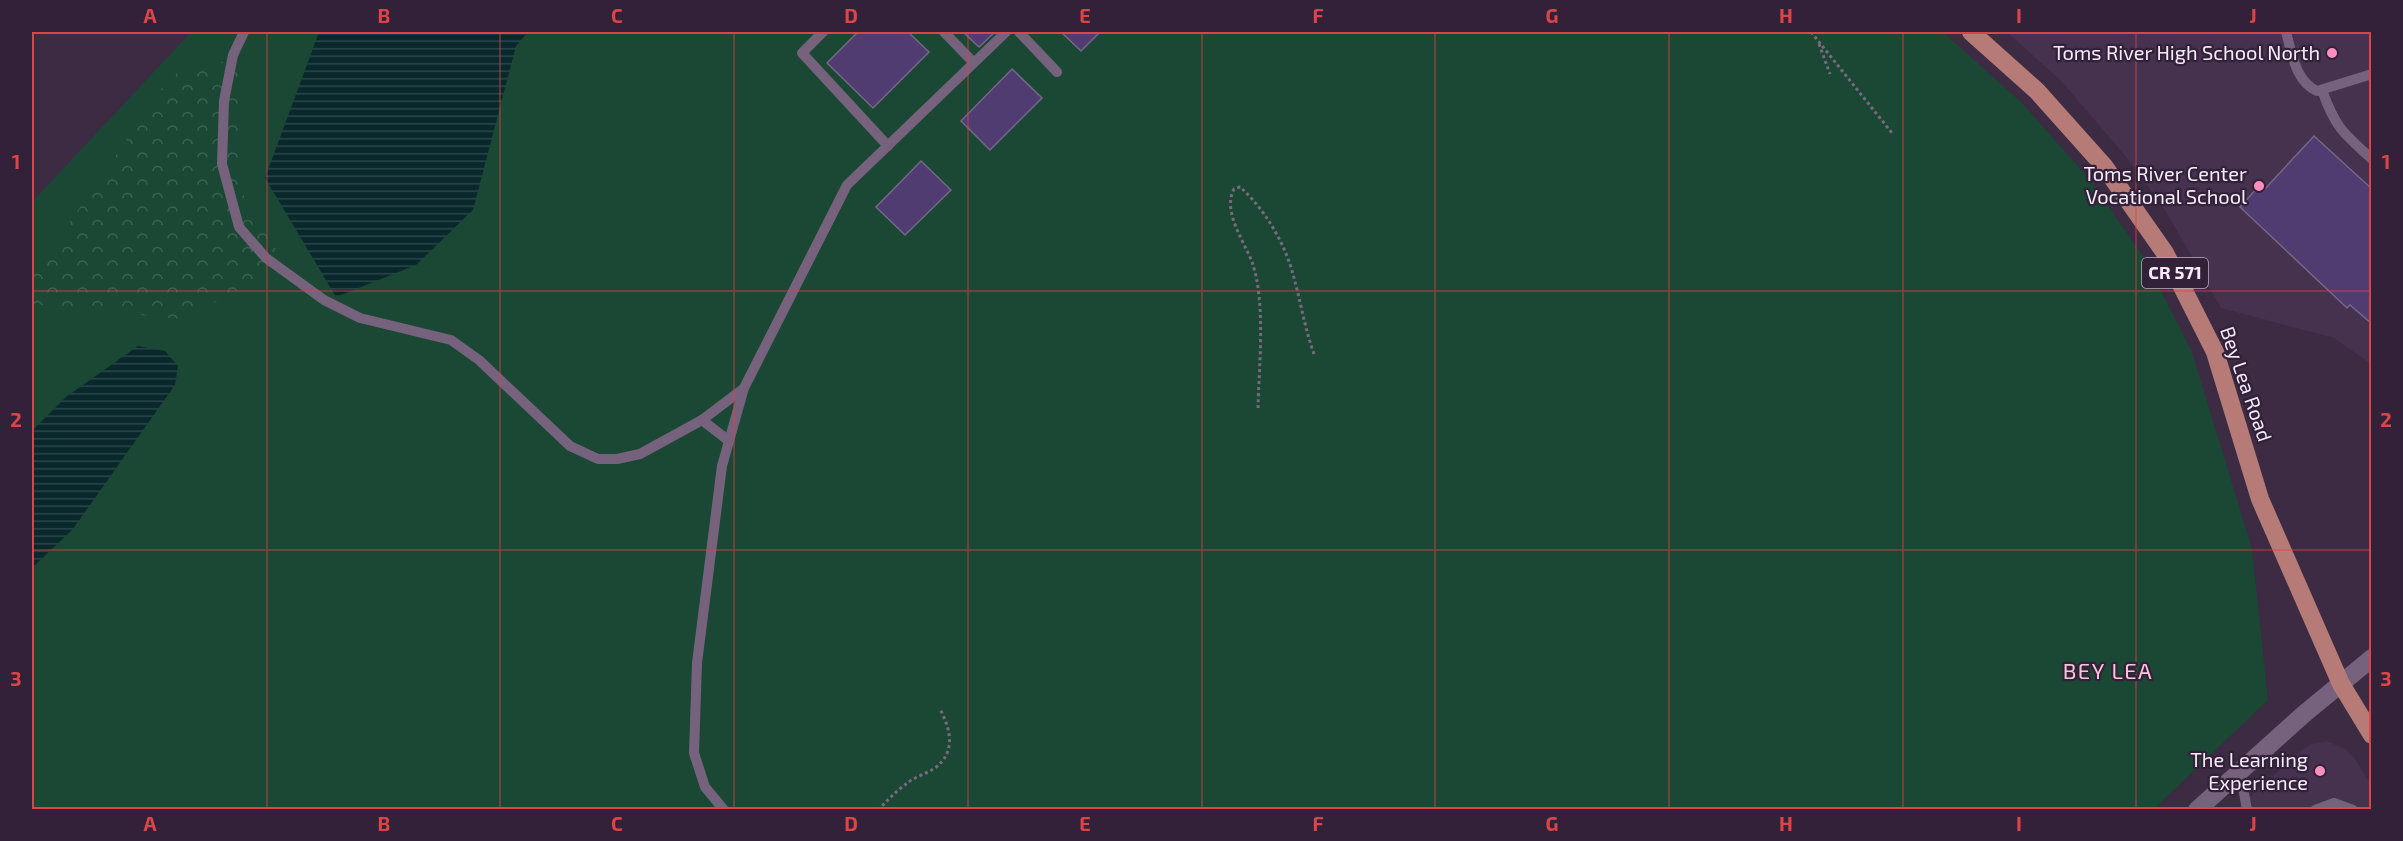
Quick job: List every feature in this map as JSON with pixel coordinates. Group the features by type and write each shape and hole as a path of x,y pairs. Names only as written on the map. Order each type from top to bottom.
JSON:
{"main road":[{"name":"Bey Lea Road","path":"1971,32 2037,91 2104,166 2165,253 2215,352 2260,499 2341,684 2372,735"},
{"path":"2203,808 2240,770 2372,658"}],"lane":[{"path":"244,32 233,55 224,101 222,164 239,227 266,258 324,300 360,318 451,340 479,360 570,446 598,459 616,459 640,454 702,420 744,388"},
{"path":"823,32 802,53 888,146"},
{"path":"944,32 974,62"},
{"path":"724,810 705,787 693,753 697,663 722,466 744,388 848,185 1006,32"},
{"path":"1019,32 1058,72"},
{"path":"2286,32 2299,76 2307,87 2317,91 2372,74"},
{"path":"2322,90 2331,116 2338,127 2372,159"},
{"path":"702,420 729,441"},
{"path":"2240,770 2247,810"},
{"path":"2315,810 2334,803 2353,810"}],"path":[{"path":"1811,32 1892,133"},
{"path":"1816,37 1830,74"},
{"path":"1258,408 1258,286 1252,263 1230,206 1230,196 1234,189 1240,187 1255,200 1265,214 1284,252 1294,275 1314,354"},
{"path":"878,810 906,784 945,759 951,745 950,733 940,710"}],"shaded area":[{"path":"319,32 528,32 516,46 473,210 416,265 336,297 265,178"},
{"name":"Toms River Center Vocational School","path":"2007,32 2371,32 2371,364 2334,338 2221,308 2167,213 2127,158 2062,82"},
{"path":"138,346 165,351 178,366 175,385 73,529 32,568 32,431 66,397"},
{"name":"The Learning Experience","path":"2326,741 2344,748 2354,757 2371,785 2371,809 2235,810 2302,750 2312,744"}],"green space":[{"path":"191,32 1943,32 2023,104 2090,180 2145,259 2192,352 2252,549 2268,700 2154,809 32,809 32,202"},
{"path":"239,58 241,191 287,267 180,319 32,304 32,277 171,75"}],"building":[{"path":"858,32 908,32 929,52 873,108 827,63"},
{"path":"963,32 995,32 979,47"},
{"path":"1061,32 1100,32 1081,51"},
{"path":"1012,69 1042,98 990,150 961,121"},
{"path":"2314,136 2372,189 2372,324 2350,305 2347,308 2240,207 2258,187 2263,191"},
{"path":"921,161 951,190 905,235 876,207"}],"place":[{"name":"Toms River High School North","path":"2332,53"},
{"name":"Toms River Center Vocational School","path":"2259,186"},
{"name":"The Learning Experience","path":"2320,771"}],"district":[{"name":"BEY LEA","path":"2108,671"}]}
